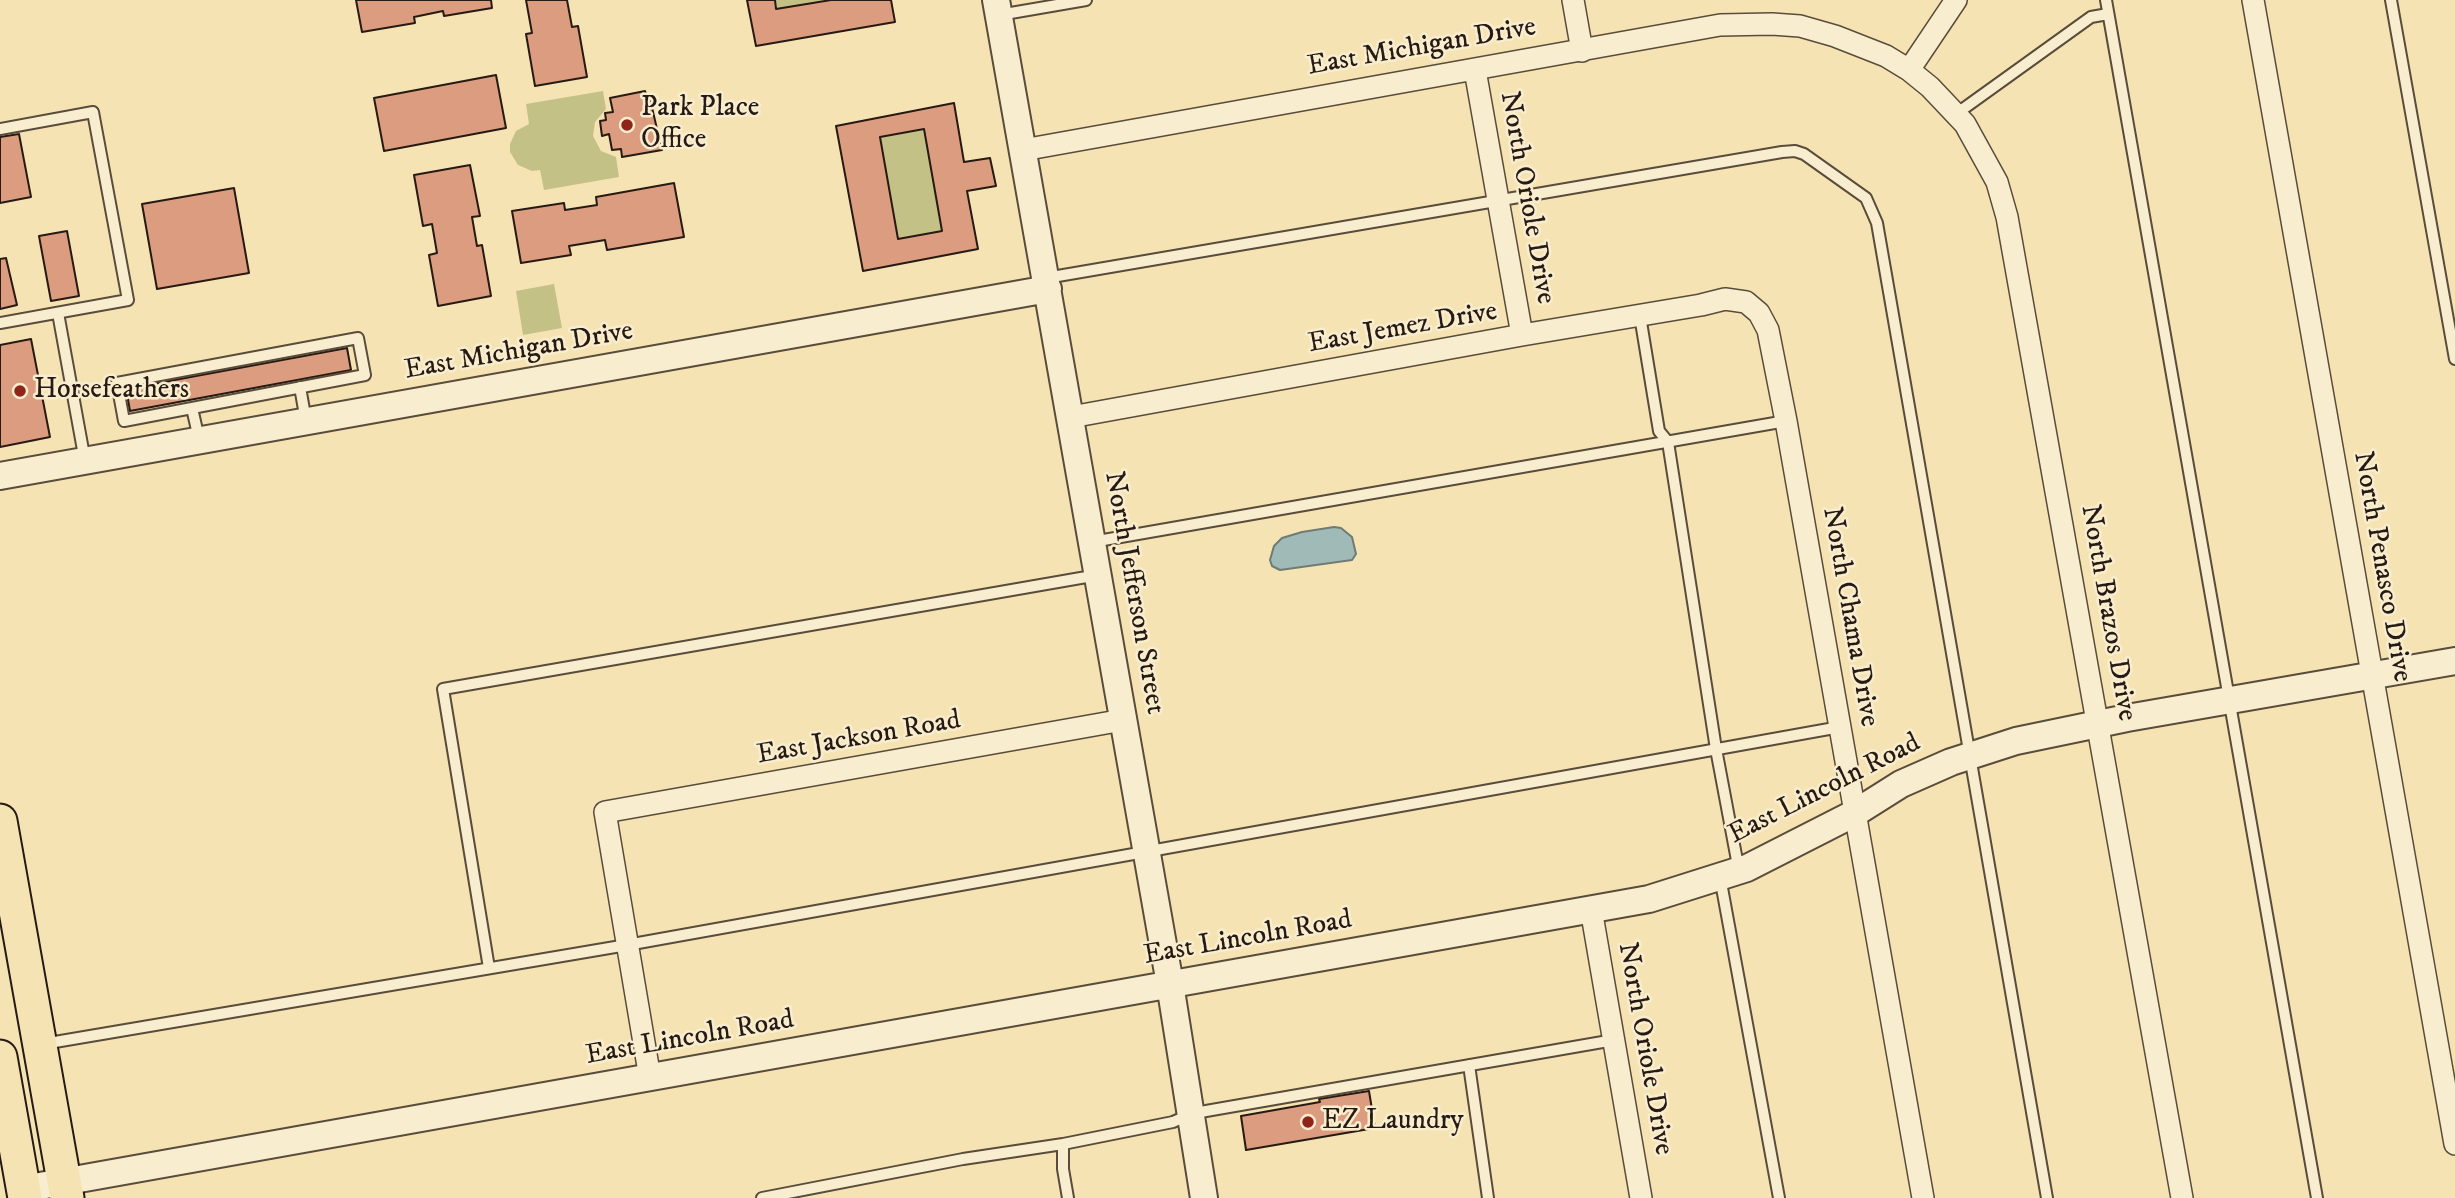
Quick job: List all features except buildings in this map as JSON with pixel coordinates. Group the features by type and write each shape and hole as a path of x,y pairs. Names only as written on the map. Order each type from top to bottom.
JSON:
{"main road":[{"path":"0,821 66,1190"},
{"path":"0,1057 24,1194"}],"street":[{"path":"1573,0 1582,51"},
{"path":"1909,70 1955,0"},
{"name":"North Penasco Drive","path":"2253,0 2455,1144"},
{"name":"North Jefferson Street","path":"998,7 1170,984 1204,1198"},
{"name":"East Michigan Drive","path":"1023,150 1720,25 1801,26 1875,51 1909,70"},
{"name":"North Oriole Drive","path":"1475,70 1522,335"},
{"name":"North Brazos Drive","path":"1909,70 1930,87 1965,124 1997,182 2007,217 2182,1198"},
{"name":"East Michigan Drive","path":"0,476 1047,284"},
{"name":"East Jemez Drive","path":"1071,417 1725,299 1746,302"},
{"name":"North Chama Drive","path":"1746,302 1759,313 1768,330 1786,421 1923,1198"},
{"name":"East Lincoln Road","path":"24,1194 66,1190 650,1078 1649,899 1730,874 1788,849 1855,813 1901,784 1969,756 2016,741 2455,661"},
{"name":"East Jackson Road","path":"628,945 605,813 1123,720"},
{"name":"North Oriole Drive","path":"1591,909 1641,1198"},
{"path":"628,945 650,1078"}],"lane":[{"path":"998,7 1086,0"},
{"path":"2106,0 2317,1198"},
{"path":"2391,0 2455,359"},
{"path":"1956,114 2091,17 2108,13"},
{"path":"0,129 93,112 128,300 0,323"},
{"path":"1047,284 1795,151 1804,154 1866,198 1877,223 2047,1198"},
{"path":"58,313 85,461"},
{"path":"1640,316 1659,431 1668,442 1716,749 1730,874 1779,1198"},
{"path":"358,338 365,375 300,387 124,421 117,383 358,338"},
{"path":"300,387 306,421"},
{"path":"192,408 199,440"},
{"path":"1092,542 1786,421"},
{"path":"489,968 443,689 1098,575"},
{"path":"40,1045 628,945 1840,727"},
{"path":"762,1198 1174,1122 1191,1114 1614,1040"},
{"path":"1469,1065 1488,1198"},
{"path":"1063,1143 1063,1169 1068,1198"}],"shaded area":[{"path":"775,0 831,0 776,9"},
{"path":"603,91 606,109 595,122 593,136 601,151 616,157 619,177 544,190 540,170 532,171 518,165 510,152 510,144 516,131 529,124 526,104"},
{"path":"924,129 942,231 898,239 880,137"},
{"path":"554,284 562,328 523,335 516,291"}],"water":[{"path":"1334,527 1341,528 1352,537 1356,554 1352,560 1280,570 1272,566 1270,560 1274,546 1282,538"}],"place":[{"name":"Park Place Office","path":"627,125"},
{"name":"Horsefeathers","path":"20,391"},
{"name":"EZ Laundry","path":"1308,1122"}]}
